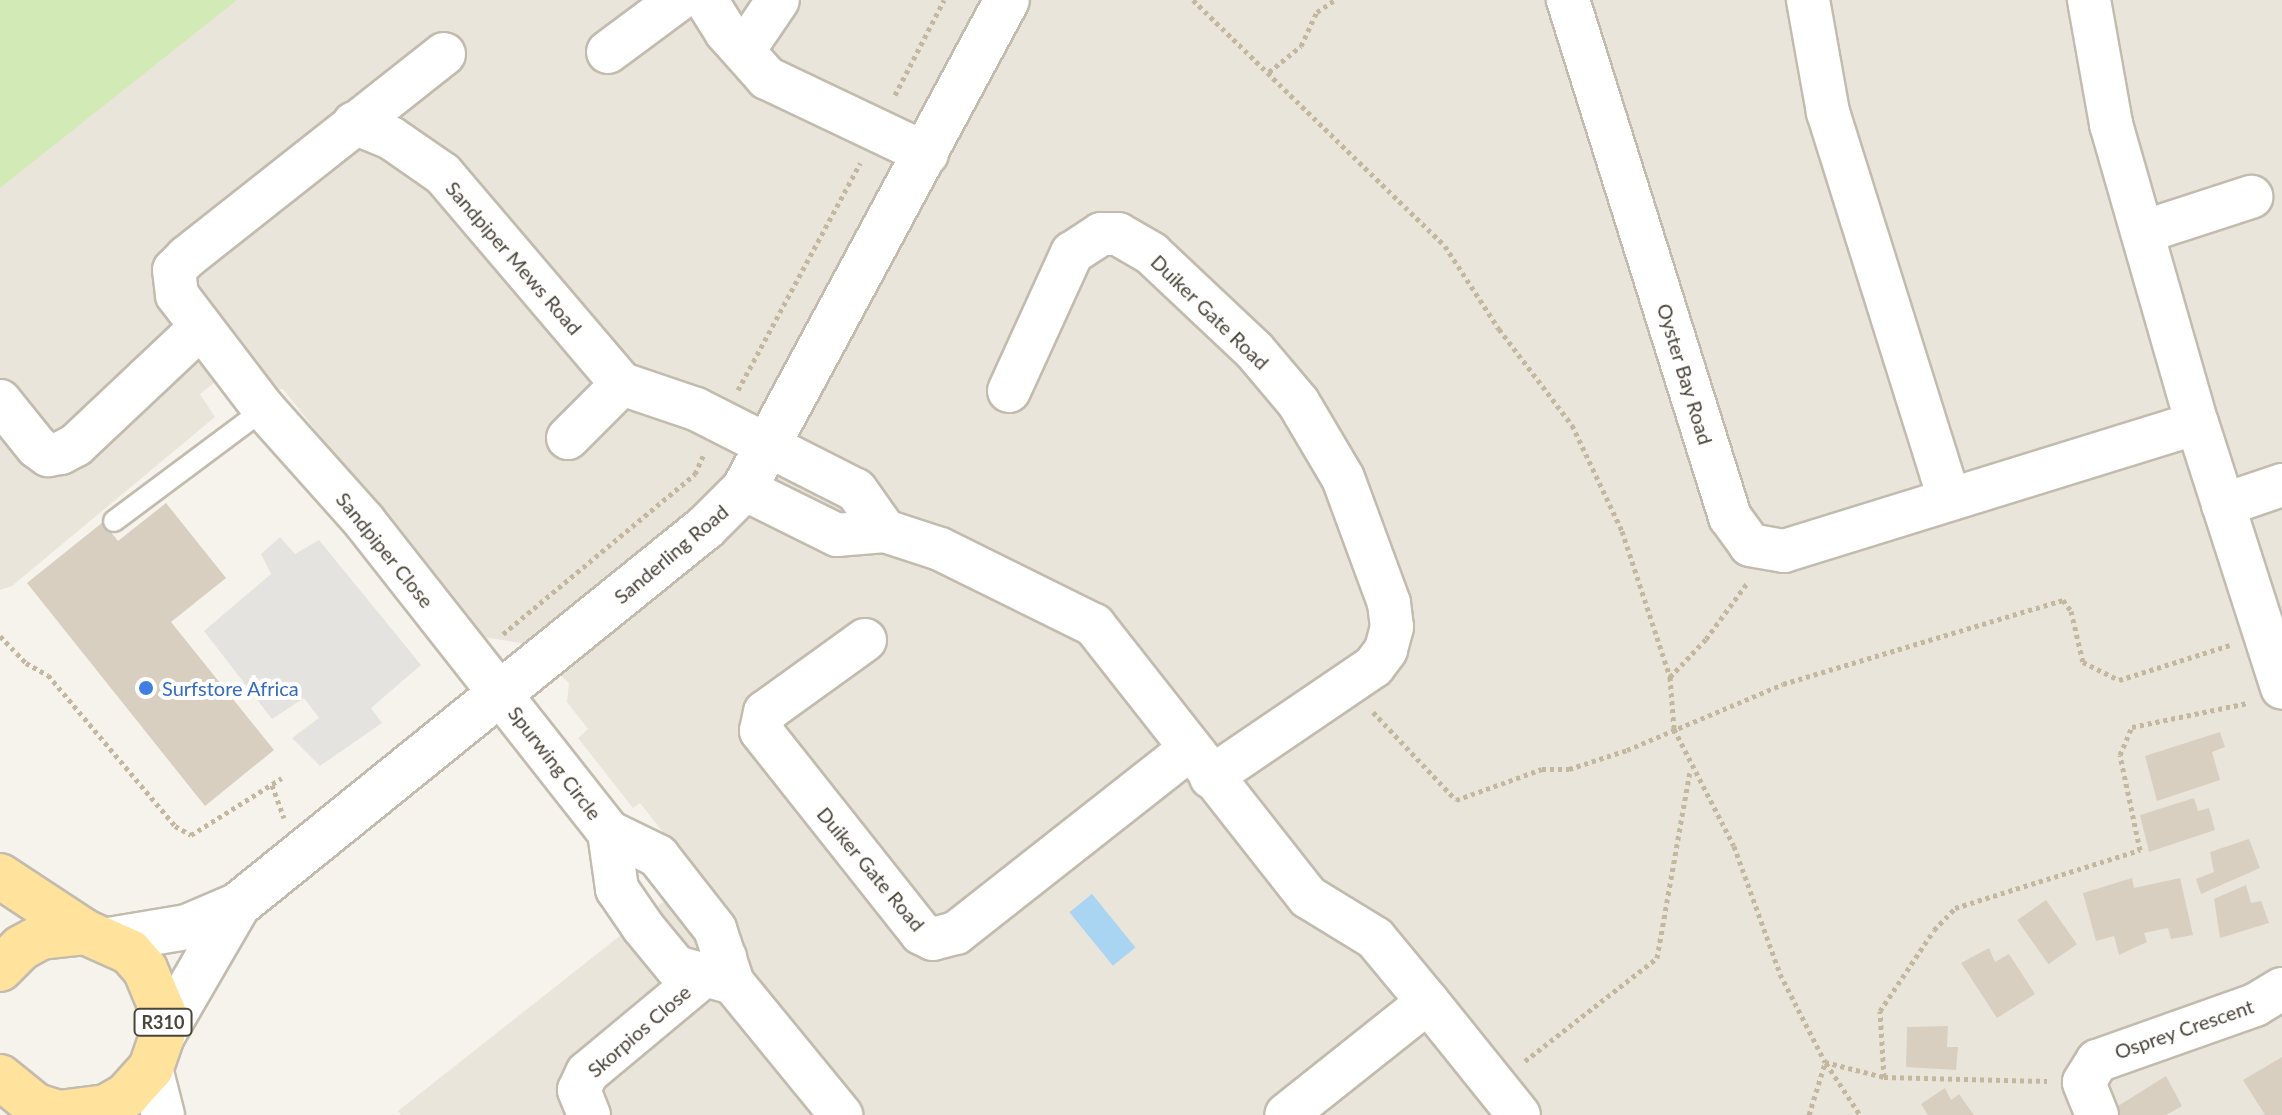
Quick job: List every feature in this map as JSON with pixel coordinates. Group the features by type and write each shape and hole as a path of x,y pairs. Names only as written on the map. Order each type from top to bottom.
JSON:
{"main road":[{"name":"R310","path":"0,876 145,969 163,1012 156,1052"},
{"path":"0,969 21,948 41,937 97,936"},
{"path":"0,1077 36,1106 71,1114 127,1095 156,1052"}],"street":[{"path":"608,52 678,0"},
{"path":"706,0 744,50 787,91 927,154"},
{"path":"744,50 778,0"},
{"name":"Sanderling Road","path":"97,936 187,927 238,905 706,527 744,489 770,447 1007,0"},
{"name":"Oyster Bay Road","path":"1568,0 1730,517 1737,533 1764,551"},
{"path":"1808,0 1828,112 1949,498"},
{"path":"2089,0 2111,124 2197,423 2265,634 2267,695"},
{"path":"0,401 37,447 48,455 61,453 76,445 188,312 174,270 444,54"},
{"name":"Sandpiper Mews Road","path":"354,123 391,138 443,174 622,384"},
{"path":"2143,232 2251,197"},
{"name":"Duiker Gate Road","path":"865,640 765,712 761,731 921,933 933,939 956,933 1200,763 1347,685 1373,667 1386,650 1392,627 1364,523 1343,478 1298,402 1254,350 1152,254 1118,234 1084,241 1066,264 1009,391"},
{"name":"Sandpiper Close","path":"188,312 264,409 364,521 501,694"},
{"path":"568,438 622,384 696,409 856,490 885,531"},
{"path":"1764,551 1784,551 2197,423"},
{"path":"2223,505 2282,485"},
{"path":"744,489 837,535 885,531 993,573 1094,625 1132,667 1200,763 1308,897 1375,938 1508,1100"},
{"name":"Spurwing Circle","path":"501,694 609,832 658,856 715,929 720,972 841,1115"},
{"name":"Spurwing Circle","path":"609,832 617,889 676,967 720,972"},
{"name":"Sanderling Road","path":"156,1052 238,905"},
{"name":"Skorpios Close","path":"589,1115 579,1090 587,1073 720,972"},
{"name":"Osprey Crescent","path":"2090,1099 2106,1055 2255,1005 2282,989"},
{"path":"1286,1115 1428,1002"},
{"path":"156,1052 163,1115"}],"lane":[{"path":"114,521 264,409"}],"path":[{"path":"890,104 944,0"},
{"path":"1193,0 1445,246 1499,329 1572,425 1622,531 1670,677 1674,729 1691,769 1734,846 1780,974 1825,1062 1860,1115"},
{"path":"1269,72 1301,46 1317,12 1335,0"},
{"path":"732,402 866,152"},
{"path":"496,640 695,474 707,449"},
{"path":"1670,677 1706,639 1764,551"},
{"path":"1347,685 1456,800 1542,769 1569,769 1612,755 1783,684 2063,600 2071,611 2083,662 2119,680 2265,634"},
{"path":"0,636 26,663 48,675 175,826 191,835 203,832 282,778"},
{"path":"1884,1077 1880,1011 1934,930 1955,908 2140,850 2120,755 2132,727 2267,695"},
{"path":"1508,1100 1657,958 1691,769"},
{"path":"272,785 288,831"},
{"path":"1825,1062 1884,1077 2090,1099"},
{"path":"1809,1115 1825,1062"}],"shaded area":[{"path":"0,0 2282,0 2282,1115 401,1115 398,1111 697,875 640,803 633,808 578,738 588,729 567,702 569,683 526,644 478,636 283,389 270,390 246,358 200,394 215,417 12,586 0,590"},
{"path":"280,537 295,554 319,540 421,665 371,708 382,723 320,766 292,738 319,718 304,698 272,719 204,631 271,574 261,554"}],"green space":[{"path":"0,0 237,0 0,188"}],"water":[{"path":"1092,894 1135,948 1113,966 1069,912"}],"building":[{"path":"166,503 226,578 171,622 274,750 205,806 27,583 103,522 118,541"},
{"path":"2220,732 2225,747 2212,752 2220,780 2157,801 2145,756"},
{"path":"2194,798 2198,811 2209,808 2215,830 2149,852 2140,815"},
{"path":"2249,839 2260,868 2201,894 2196,879 2214,872 2210,852"},
{"path":"2132,878 2134,888 2180,878 2193,935 2171,939 2168,928 2144,933 2147,942 2119,955 2114,936 2096,941 2083,893"},
{"path":"2246,885 2251,903 2261,901 2269,923 2220,938 2214,899"},
{"path":"2046,900 2077,944 2048,964 2017,920"},
{"path":"1989,948 1995,962 2009,954 2035,994 1997,1018 1961,963"},
{"path":"1948,1026 1947,1047 1958,1047 1956,1070 1906,1067 1907,1027"},
{"path":"2282,1057 2282,1115 2265,1115 2243,1080"},
{"path":"2166,1076 2182,1106 2166,1115 2113,1115 2110,1111"},
{"path":"1945,1088 1951,1100 1959,1094 1974,1115 1928,1115 1921,1104"}],"place":[{"name":"Surfstore Africa","path":"146,688"}]}
